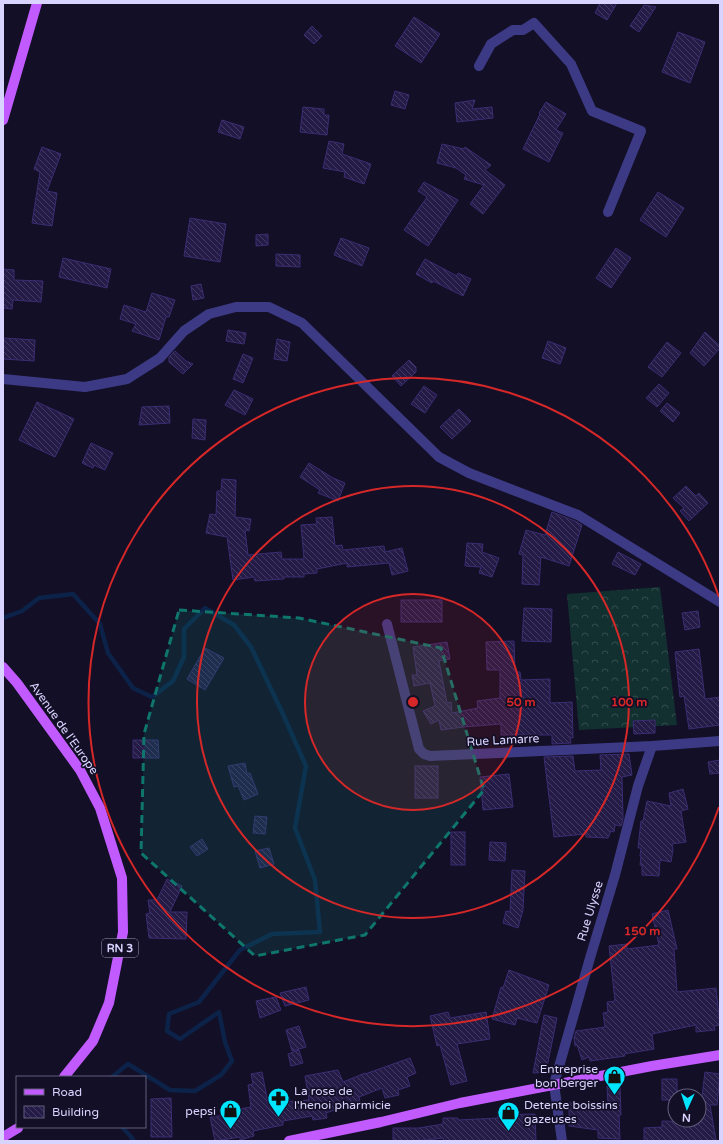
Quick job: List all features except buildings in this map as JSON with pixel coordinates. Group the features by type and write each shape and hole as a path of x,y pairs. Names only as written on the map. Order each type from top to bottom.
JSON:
{"main road":[{"path":"3,120 37,3"},
{"name":"Avenue de l'Europe","path":"3,667 80,770 100,808 122,878 122,932 109,1003 93,1041 65,1076"},
{"path":"289,1141 381,1122 460,1102 652,1066 720,1055"},
{"path":"3,1137 16,1128"},
{"path":"9,1141 17,1128"}],"street":[{"path":"479,66 491,44 513,30 522,30 534,23 571,64 592,111 641,131 608,212"},
{"path":"3,379 85,387 127,379 160,358 184,331 209,314 236,307 269,307 302,323 439,457 469,473 578,515 720,602"},
{"name":"Rue Lamarre","path":"387,624 419,749 424,754 430,756 720,742"},
{"name":"Rue Ulysse","path":"554,1084 615,875 638,786 652,746"},
{"path":"554,1084 562,1141"}],"highlighted area":[{"path":"179,610 299,618 441,648 484,790 365,935 255,956 141,853 144,734"}],"green space":[{"path":"660,587 677,725 579,730 567,594"}],"waterway":[{"path":"3,618 22,611 39,598 73,594 100,624 108,653 133,688 152,697 173,681 184,657 184,629 205,608 234,625 251,647 306,766 295,828 315,880 320,932 272,934 240,950 199,1002 169,1014 167,1031 180,1039 219,1012 225,1042 232,1061 221,1075 195,1091 170,1090 128,1064 113,1076"},
{"path":"123,1128 133,1139 132,1141"}],"place":[{"name":"Entreprise bon berger","path":"614,1096"},
{"name":"La rose de l'henoi pharmicie","path":"278,1118"},
{"name":"pepsi","path":"231,1130"},
{"name":"Detente boissins gazeuses","path":"508,1132"}]}
